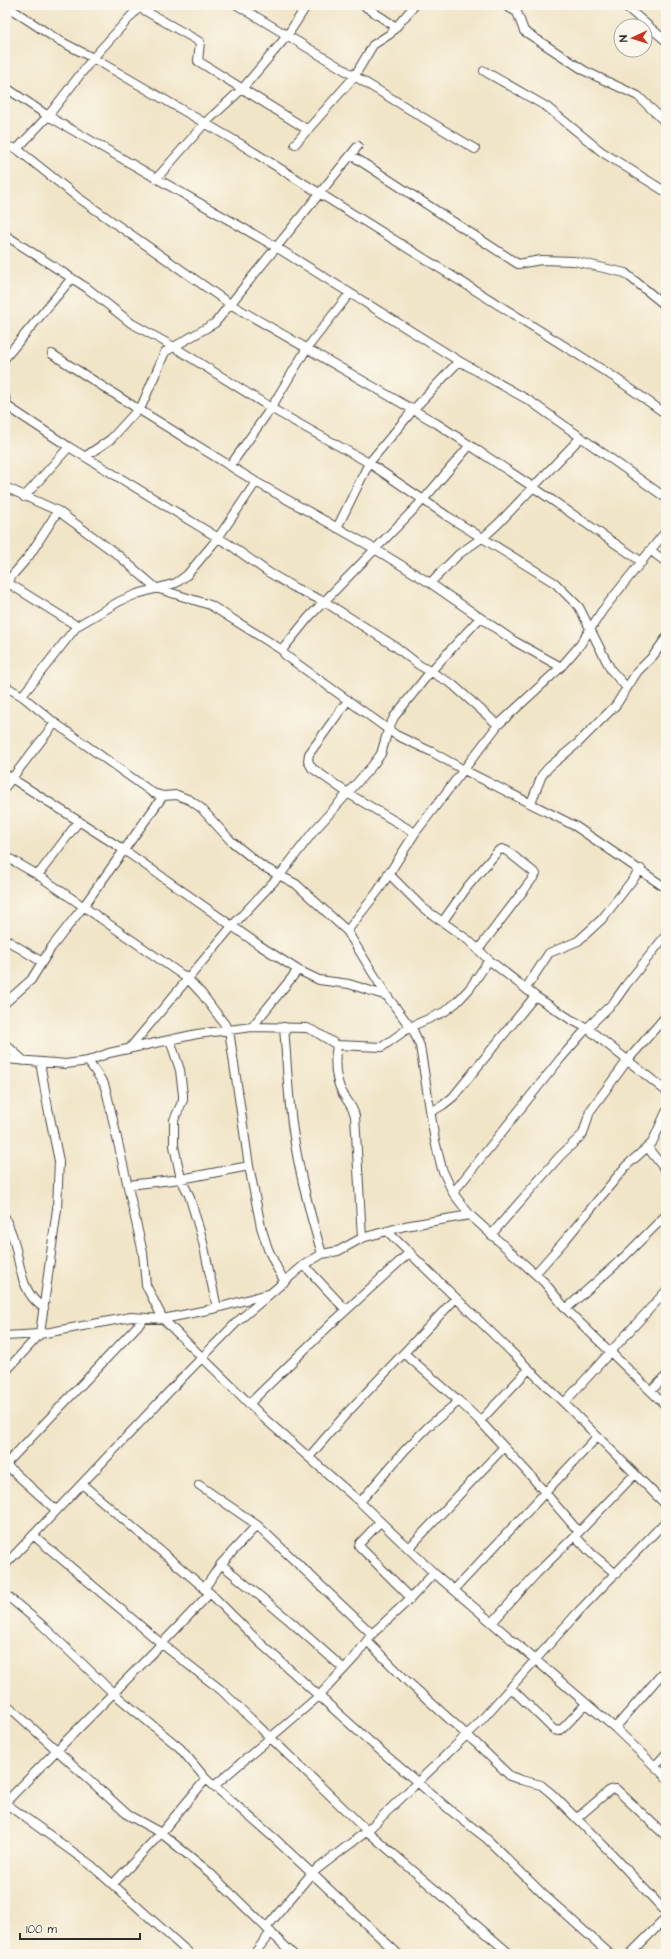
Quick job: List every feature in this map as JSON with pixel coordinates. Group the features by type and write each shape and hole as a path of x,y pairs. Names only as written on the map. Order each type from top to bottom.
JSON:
{"street":[{"path":"5,5 58,40 93,58 239,142 319,194 614,377 666,414"},
{"path":"237,5 475,149"},
{"path":"157,178 205,123 242,89 287,36 308,5"},
{"path":"364,5 396,27"},
{"path":"296,144 354,77 373,45 390,34 415,5"},
{"path":"504,5 517,12 524,31 585,71 638,96 666,122"},
{"path":"624,5 666,41"},
{"path":"17,149 48,116 93,58 138,6 200,42 198,61 308,130"},
{"path":"484,71 547,107 602,152 666,192"},
{"path":"5,87 48,116 276,247 459,360 530,401 666,498"},
{"path":"5,146 17,149 76,196 230,304 413,410 470,445 642,562"},
{"path":"86,456 111,439 142,405 165,352 215,323 358,146"},
{"path":"351,155 518,264 541,260 574,261 625,273 666,306"},
{"path":"5,235 87,288 131,323 174,347 271,408 369,463 447,516 555,583 579,607 591,629 598,647 612,670 627,688"},
{"path":"5,358 72,278"},
{"path":"230,466 271,408 306,348 350,293"},
{"path":"52,354 256,482 375,549 514,641 561,666"},
{"path":"337,528 369,463 413,410 459,360"},
{"path":"5,397 6,406 69,447 218,538 288,584 325,602 396,647 419,665 452,684 498,725"},
{"path":"430,584 459,554 483,537 511,511 581,437"},
{"path":"282,650 309,617 424,499 470,445"},
{"path":"24,497 69,447"},
{"path":"22,696 77,626 120,601 156,588 176,583 187,575 218,538 256,482"},
{"path":"5,487 24,497 58,511 118,555 156,588 210,605 282,650 289,658 388,730 575,826 641,869 666,888"},
{"path":"58,511 41,535 29,556 6,583 77,626"},
{"path":"347,931 378,891 415,833 498,725 561,666 580,645 602,611 666,531"},
{"path":"650,550 666,562"},
{"path":"128,1049 233,925 280,874 313,832 349,794 380,754 394,717 431,671 480,619"},
{"path":"531,803 542,775 549,767 598,724 616,705 637,672 665,641"},
{"path":"5,686 22,696 55,723 146,788 163,796 176,796 190,800 201,808 231,841 262,866 280,874 296,884 347,931 387,996 410,1027 420,1046 442,1169 453,1193 470,1216 535,1274 557,1296 566,1309 666,1406"},
{"path":"348,700 309,754 308,761 312,768 349,794 415,833"},
{"path":"5,787 8,776 55,723"},
{"path":"8,776 124,850 233,925 259,945 298,970 319,980 348,984 387,996"},
{"path":"5,1003 30,980 50,948 83,907 163,796"},
{"path":"38,875 79,821"},
{"path":"443,921 468,886 498,851 507,851 524,864 536,874 478,950"},
{"path":"5,856 38,875 188,979 202,994 229,1030 249,1166 261,1227 276,1268 285,1282"},
{"path":"526,988 549,953 578,941 588,932 602,919 641,869"},
{"path":"388,874 424,908 443,921 535,996 570,1019 587,1028 666,1092"},
{"path":"453,1193 587,1028 614,1002 666,935"},
{"path":"5,939 42,962"},
{"path":"5,1059 66,1064 88,1061 103,1055 196,1034 252,1027 307,1028 337,1045 348,1047 382,1047 410,1027 444,1012 457,1002 470,988 490,960"},
{"path":"252,1027 298,970"},
{"path":"431,1112 443,1105 452,1097 535,996"},
{"path":"492,1235 559,1157 583,1134 590,1111 627,1061 666,1016"},
{"path":"284,1027 295,1144 302,1181 322,1254"},
{"path":"170,1040 180,1070 183,1095 183,1100 174,1116 174,1146 181,1179 189,1195 202,1238 216,1308"},
{"path":"5,1044 24,1061"},
{"path":"337,1045 334,1060 335,1072 342,1091 352,1107 355,1116 362,1238"},
{"path":"88,1061 104,1084 107,1094 144,1258 146,1285 163,1319 249,1404 360,1502 434,1573 615,1728 666,1777"},
{"path":"5,1372 40,1334 58,1202 59,1161 40,1062"},
{"path":"535,1274 626,1166 648,1148 655,1138 666,1112"},
{"path":"648,1148 666,1171"},
{"path":"128,1185 181,1179 249,1166"},
{"path":"566,1309 624,1257 666,1215"},
{"path":"5,1565 238,1321 304,1266 322,1254 338,1251 362,1238 435,1220 470,1216"},
{"path":"5,1217 13,1237 24,1282 30,1296 36,1303 44,1308"},
{"path":"387,1231 564,1403 666,1505"},
{"path":"249,1404 346,1310 410,1252"},
{"path":"304,1266 346,1310"},
{"path":"564,1403 666,1291"},
{"path":"5,1336 40,1334 131,1316 163,1319 216,1308 270,1293"},
{"path":"309,1457 346,1414 405,1354 456,1298"},
{"path":"56,1510 5,1465 144,1318"},
{"path":"405,1354 480,1421 503,1448 518,1461 591,1552 616,1574"},
{"path":"480,1421 529,1369"},
{"path":"651,1391 666,1376"},
{"path":"360,1502 405,1450 430,1424 459,1401"},
{"path":"454,1590 598,1437"},
{"path":"409,1548 503,1448"},
{"path":"492,1624 541,1569 635,1474"},
{"path":"82,1484 207,1591 258,1641 418,1783 486,1838 545,1896 610,1954"},
{"path":"199,1485 257,1525 372,1634"},
{"path":"254,1954 268,1930 312,1873 367,1831 418,1783 511,1688 535,1660 666,1521"},
{"path":"380,1522 360,1543 360,1549 411,1598"},
{"path":"190,1954 91,1865 5,1804 112,1692 162,1644 207,1591 221,1564 257,1525"},
{"path":"32,1535 162,1644 220,1690 367,1831 510,1954"},
{"path":"221,1564 290,1621 344,1669"},
{"path":"214,1786 319,1696 344,1669 372,1634 411,1598 434,1573"},
{"path":"5,1594 42,1625 112,1692 180,1748 206,1779 312,1873 398,1954"},
{"path":"367,1641 407,1681 467,1734 510,1776 541,1785 577,1818 666,1912"},
{"path":"615,1728 666,1670"},
{"path":"511,1688 554,1730 563,1728 586,1704"},
{"path":"5,1704 57,1749 128,1815 161,1833 209,1872 293,1954"},
{"path":"655,1766 666,1754"},
{"path":"113,1884 161,1833 206,1779"},
{"path":"577,1818 610,1790 616,1788 666,1836"},
{"path":"630,1954 666,1918"}]}
